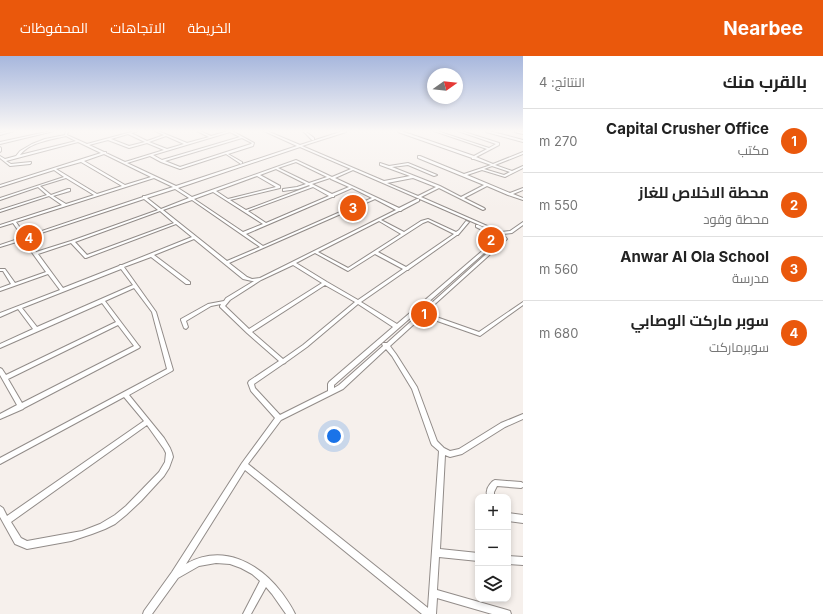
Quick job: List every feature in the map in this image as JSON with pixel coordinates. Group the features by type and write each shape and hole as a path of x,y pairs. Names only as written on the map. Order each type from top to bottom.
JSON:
{"street":[{"path":"0,157 10,165 30,163"},
{"path":"5,160 17,157"},
{"path":"0,186 93,157"},
{"path":"113,157 175,187 262,247"},
{"path":"125,163 144,157"},
{"path":"154,157 180,168 218,157"},
{"path":"162,161 175,157"},
{"path":"232,157 241,163"},
{"path":"0,246 23,236 171,185 261,157"},
{"path":"0,243 264,157"},
{"path":"322,157 501,233 511,232 523,223"},
{"path":"324,157 384,182 497,236 497,240 331,384 331,391"},
{"path":"419,157 523,199"},
{"path":"465,176 483,170 492,164 512,157"},
{"path":"473,158 513,172"},
{"path":"82,161 125,186"},
{"path":"37,253 72,242 296,161 400,210"},
{"path":"381,164 439,187 482,208"},
{"path":"390,167 408,164 435,175"},
{"path":"483,170 502,176 523,167"},
{"path":"277,168 333,196"},
{"path":"54,169 97,195"},
{"path":"284,190 298,188 351,170"},
{"path":"258,175 292,194"},
{"path":"0,199 66,177"},
{"path":"0,226 154,177"},
{"path":"384,182 413,177"},
{"path":"462,198 486,184"},
{"path":"38,186 64,205"},
{"path":"246,211 313,186"},
{"path":"228,200 278,187"},
{"path":"243,234 352,187"},
{"path":"186,327 183,320 210,305 224,302 261,279 400,210 439,187"},
{"path":"509,194 523,189"},
{"path":"0,211 69,190"},
{"path":"213,191 266,224"},
{"path":"144,197 246,278 252,280 261,279"},
{"path":"227,263 375,198"},
{"path":"379,220 404,234"},
{"path":"316,252 348,270 426,220 457,234"},
{"path":"14,222 62,290"},
{"path":"279,418 253,388 251,383 305,346 358,302 457,234 467,222"},
{"path":"72,242 86,257 176,223"},
{"path":"147,614 175,575 244,465 279,418 341,387 386,345 504,242 504,237 501,233"},
{"path":"0,315 194,238"},
{"path":"376,253 407,269"},
{"path":"151,255 188,283"},
{"path":"293,263 397,327"},
{"path":"0,461 170,370 154,312 121,266"},
{"path":"0,270 4,270 14,285"},
{"path":"0,290 49,272"},
{"path":"249,332 325,283"},
{"path":"0,346 135,286"},
{"path":"0,417 137,347 102,300"},
{"path":"224,302 222,306 282,362"},
{"path":"422,314 480,334 523,302"},
{"path":"20,307 36,330"},
{"path":"5,378 119,323"},
{"path":"381,340 407,374 416,389 434,443 442,450 450,454 460,452 503,425 523,416"},
{"path":"0,370 21,407"},
{"path":"0,510 18,541 27,545 88,532 112,521 130,507 161,474 169,462 169,453 125,394"},
{"path":"6,521 147,422"},
{"path":"432,614 437,553 442,450"},
{"path":"244,465 429,614"},
{"path":"490,494 495,483 521,485"},
{"path":"511,517 523,519"},
{"path":"437,553 475,557"},
{"path":"175,575 202,561 220,559 239,563 265,580 286,604 291,614"},
{"path":"511,560 523,561"},
{"path":"247,614 265,580"},
{"path":"433,594 507,614"}],"place":[{"name":"Anwar Al Ola School","path":"353,208"},
{"name":"سوبر ماركت الوصابي","path":"29,238"},
{"name":"محطة الاخلاص للغاز","path":"491,240"},
{"name":"Capital Crusher Office","path":"424,314"}]}
